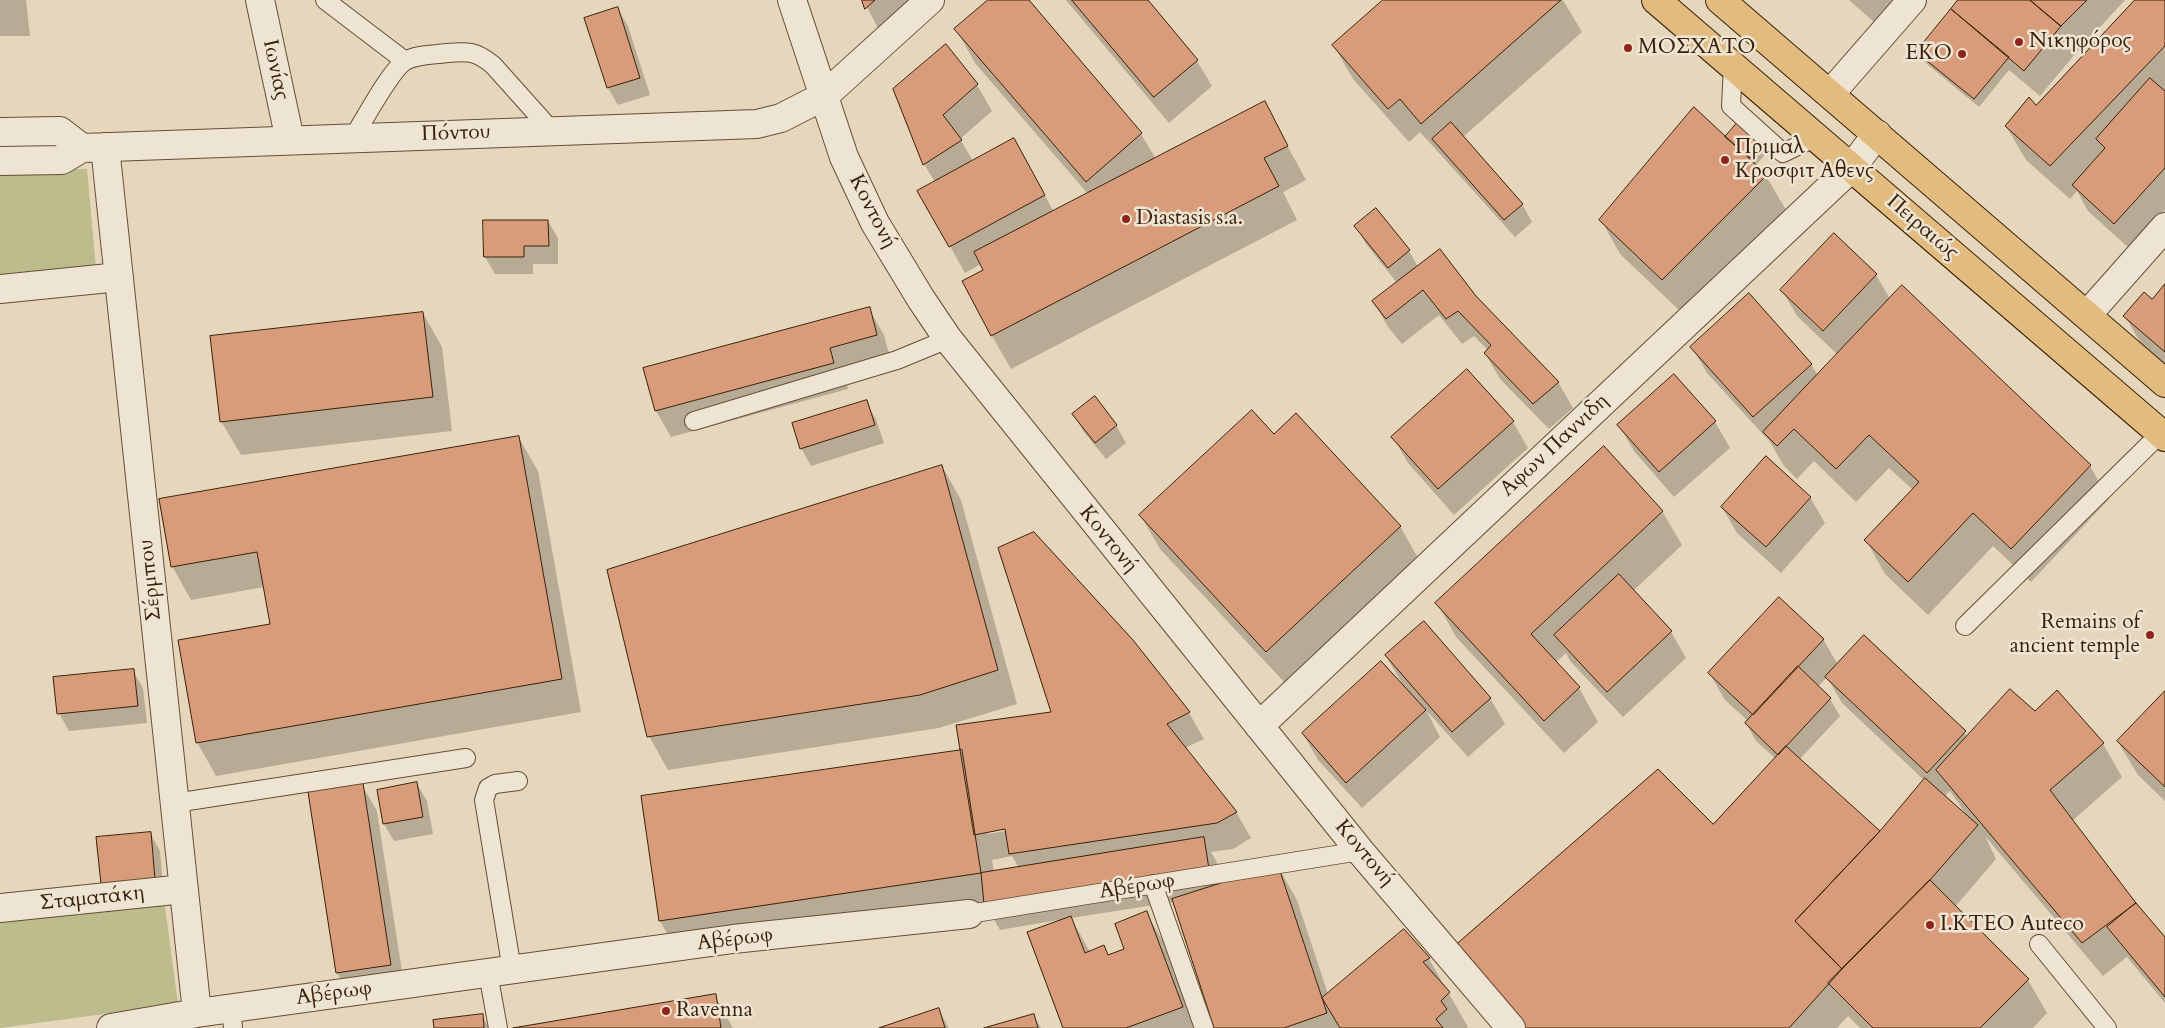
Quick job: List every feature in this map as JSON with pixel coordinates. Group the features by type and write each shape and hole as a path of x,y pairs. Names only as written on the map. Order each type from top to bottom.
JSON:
{"main road":[{"name":"Πειραιώς","path":"1656,0 2163,435"},
{"name":"Πειραιώς","path":"1720,0 2165,383"}],"street":[{"name":"Ιωνίας","path":"260,0 290,140"},
{"name":"Κοντονή","path":"792,0 844,157 875,222 921,299 948,339 1360,851 1511,1028"},
{"name":"Πόντου","path":"0,161 62,160 93,147 756,124 781,118 824,96 930,0"},
{"path":"1830,94 1912,0"},
{"path":"0,132 60,131 93,147"},
{"name":"Αφων Παννιδη","path":"1259,726 1852,167 1877,134"},
{"name":"Σέρμπου","path":"93,147 119,277 197,1013"},
{"path":"2087,315 2165,227"},
{"path":"0,290 119,277"},
{"name":"Σταματάκη","path":"0,908 184,889"},
{"name":"Αβέρωφ","path":"111,1028 197,1013 232,1018 500,971 733,939 969,914"}],"lane":[{"path":"325,0 405,61"},
{"path":"353,138 395,71 405,61 419,56 470,51 484,57 552,131"},
{"path":"694,421 897,360 948,339"},
{"path":"1965,626 2163,435"},
{"path":"175,803 466,758"},
{"path":"498,1028 500,971 484,800 488,788 495,784 518,781"},
{"name":"Αβέρωφ","path":"969,914 1360,851"},
{"path":"1153,884 1204,1028"},
{"path":"2039,944 2107,1028"}],"green space":[{"path":"87,169 96,268 0,278 0,170"},
{"path":"164,899 178,1004 0,1028 0,916"}],"building":[{"path":"862,0 875,0 865,9"},
{"path":"988,0 1029,0 1142,133 1086,182 954,29"},
{"path":"1072,0 1148,0 1198,60 1154,97"},
{"path":"1383,0 1561,0 1421,124 1400,99 1388,109 1332,45"},
{"name":"Νικηφόρος","path":"1958,0 2030,0 2061,26 2024,71 1951,9"},
{"path":"2030,0 2087,0 2061,26"},
{"path":"2135,0 2165,0 2165,46 2050,166 2005,126 2029,97 2036,105"},
{"path":"618,7 640,78 607,88 584,18"},
{"name":"EKO","path":"1951,9 2009,57 1974,99 1916,52"},
{"path":"946,44 978,84 943,115 962,140 923,165 893,89"},
{"path":"2150,78 2165,91 2165,168 2114,224 2072,185 2105,148 2096,139"},
{"name":"Diastasis s.a.","path":"1265,101 1288,146 1264,158 1279,186 991,336 962,281 983,270 974,252"},
{"path":"1694,107 1767,175 1662,280 1599,220"},
{"path":"1744,115 1769,136 1750,158 1725,137"},
{"path":"1451,122 1523,204 1504,220 1432,139"},
{"path":"1014,138 1045,195 949,247 917,191"},
{"path":"1376,208 1410,250 1388,268 1354,226"},
{"path":"483,220 548,220 549,246 524,246 524,257 484,257"},
{"path":"1834,233 1877,274 1823,331 1780,290"},
{"path":"1440,249 1476,296 1559,382 1533,404 1484,353 1491,345 1458,311 1446,319 1423,290 1386,319 1372,301"},
{"path":"2165,284 2165,352 2123,316 2144,292 2152,299"},
{"path":"1902,285 2091,465 2011,549 1973,513 1908,582 1864,540 1919,482 1869,435 1836,469 1794,429 1777,446 1763,432"},
{"path":"1749,293 1812,364 1753,417 1690,347"},
{"path":"870,307 877,335 830,348 834,363 655,411 643,368"},
{"path":"423,312 433,397 220,422 210,336"},
{"path":"1467,369 1514,421 1438,489 1391,437"},
{"path":"1674,374 1716,421 1659,472 1617,425"},
{"path":"1095,396 1117,425 1095,443 1072,414"},
{"path":"867,400 875,425 800,449 792,423"},
{"path":"1252,410 1274,434 1296,413 1401,526 1266,652 1139,515"},
{"path":"519,436 562,679 196,743 178,640 270,624 257,552 171,567 159,499"},
{"path":"1604,446 1663,511 1531,634 1580,687 1544,721 1435,603"},
{"path":"1766,456 1811,497 1766,547 1721,507"},
{"path":"942,465 998,670 920,695 647,737 607,570"},
{"path":"1034,532 1133,640 1190,712 1167,724 1237,812 1217,823 1009,854 1005,829 974,835 956,725 1051,712 998,548"},
{"path":"1619,574 1672,631 1607,692 1554,635"},
{"path":"1779,597 1824,639 1753,715 1708,673"},
{"path":"1424,621 1491,698 1452,732 1385,655"},
{"path":"1864,635 1966,731 1927,773 1825,677"},
{"path":"1381,661 1426,710 1346,783 1302,733"},
{"path":"1798,666 1831,698 1778,755 1745,723"},
{"path":"134,669 138,706 57,714 53,677"},
{"path":"2010,689 2035,711 2057,690 2104,743 2050,790 2136,903 2082,943 1936,770"},
{"path":"2165,691 2165,787 2117,741"},
{"path":"1786,746 1880,831 1795,921 1842,969 1789,1028 1524,1028 1452,948 1658,769 1713,824"},
{"path":"962,750 981,873 659,921 641,796"},
{"path":"1925,778 1978,825 1930,880 1842,969 1795,921 1880,831"},
{"path":"417,782 423,817 383,824 377,790"},
{"path":"363,783 391,965 336,973 308,792"},
{"path":"151,832 155,879 101,884 96,837"},
{"path":"1204,837 1209,869 984,904 981,873"},
{"path":"1278,865 1327,1013 1284,1028 1214,1028 1172,899"},
{"name":"Ι.ΚΤΕΟ Auteco","path":"1930,880 2029,979 1980,1028 1873,1028 1828,983"},
{"path":"2136,903 2165,937 2165,997 2107,927"},
{"path":"1147,911 1183,1007 1126,1028 1063,1028 1027,932 1071,916 1085,953 1104,945 1108,955 1124,949 1115,924"},
{"path":"1404,929 1430,958 1423,962 1450,992 1441,1001 1447,1009 1436,1019 1443,1028 1340,1028 1322,998"},
{"name":"Ravenna","path":"716,994 721,1028 513,1028"},
{"path":"939,1008 945,1028 879,1028"},
{"path":"483,1014 484,1028 434,1028 433,1020"},
{"path":"1034,1014 1038,1028 984,1028"}],"place":[{"name":"Νικηφόρος","path":"2019,42"},
{"name":"ΜΟΣΧΑΤΟ","path":"1628,48"},
{"name":"EKO","path":"1962,54"},
{"name":"Πριμαλ Κροσφιτ Αθενς","path":"1725,160"},
{"name":"Diastasis s.a.","path":"1126,219"},
{"name":"Remains of ancient temple","path":"2150,635"},
{"name":"Ι.ΚΤΕΟ Auteco","path":"1930,925"},
{"name":"Ravenna","path":"666,1011"}]}
